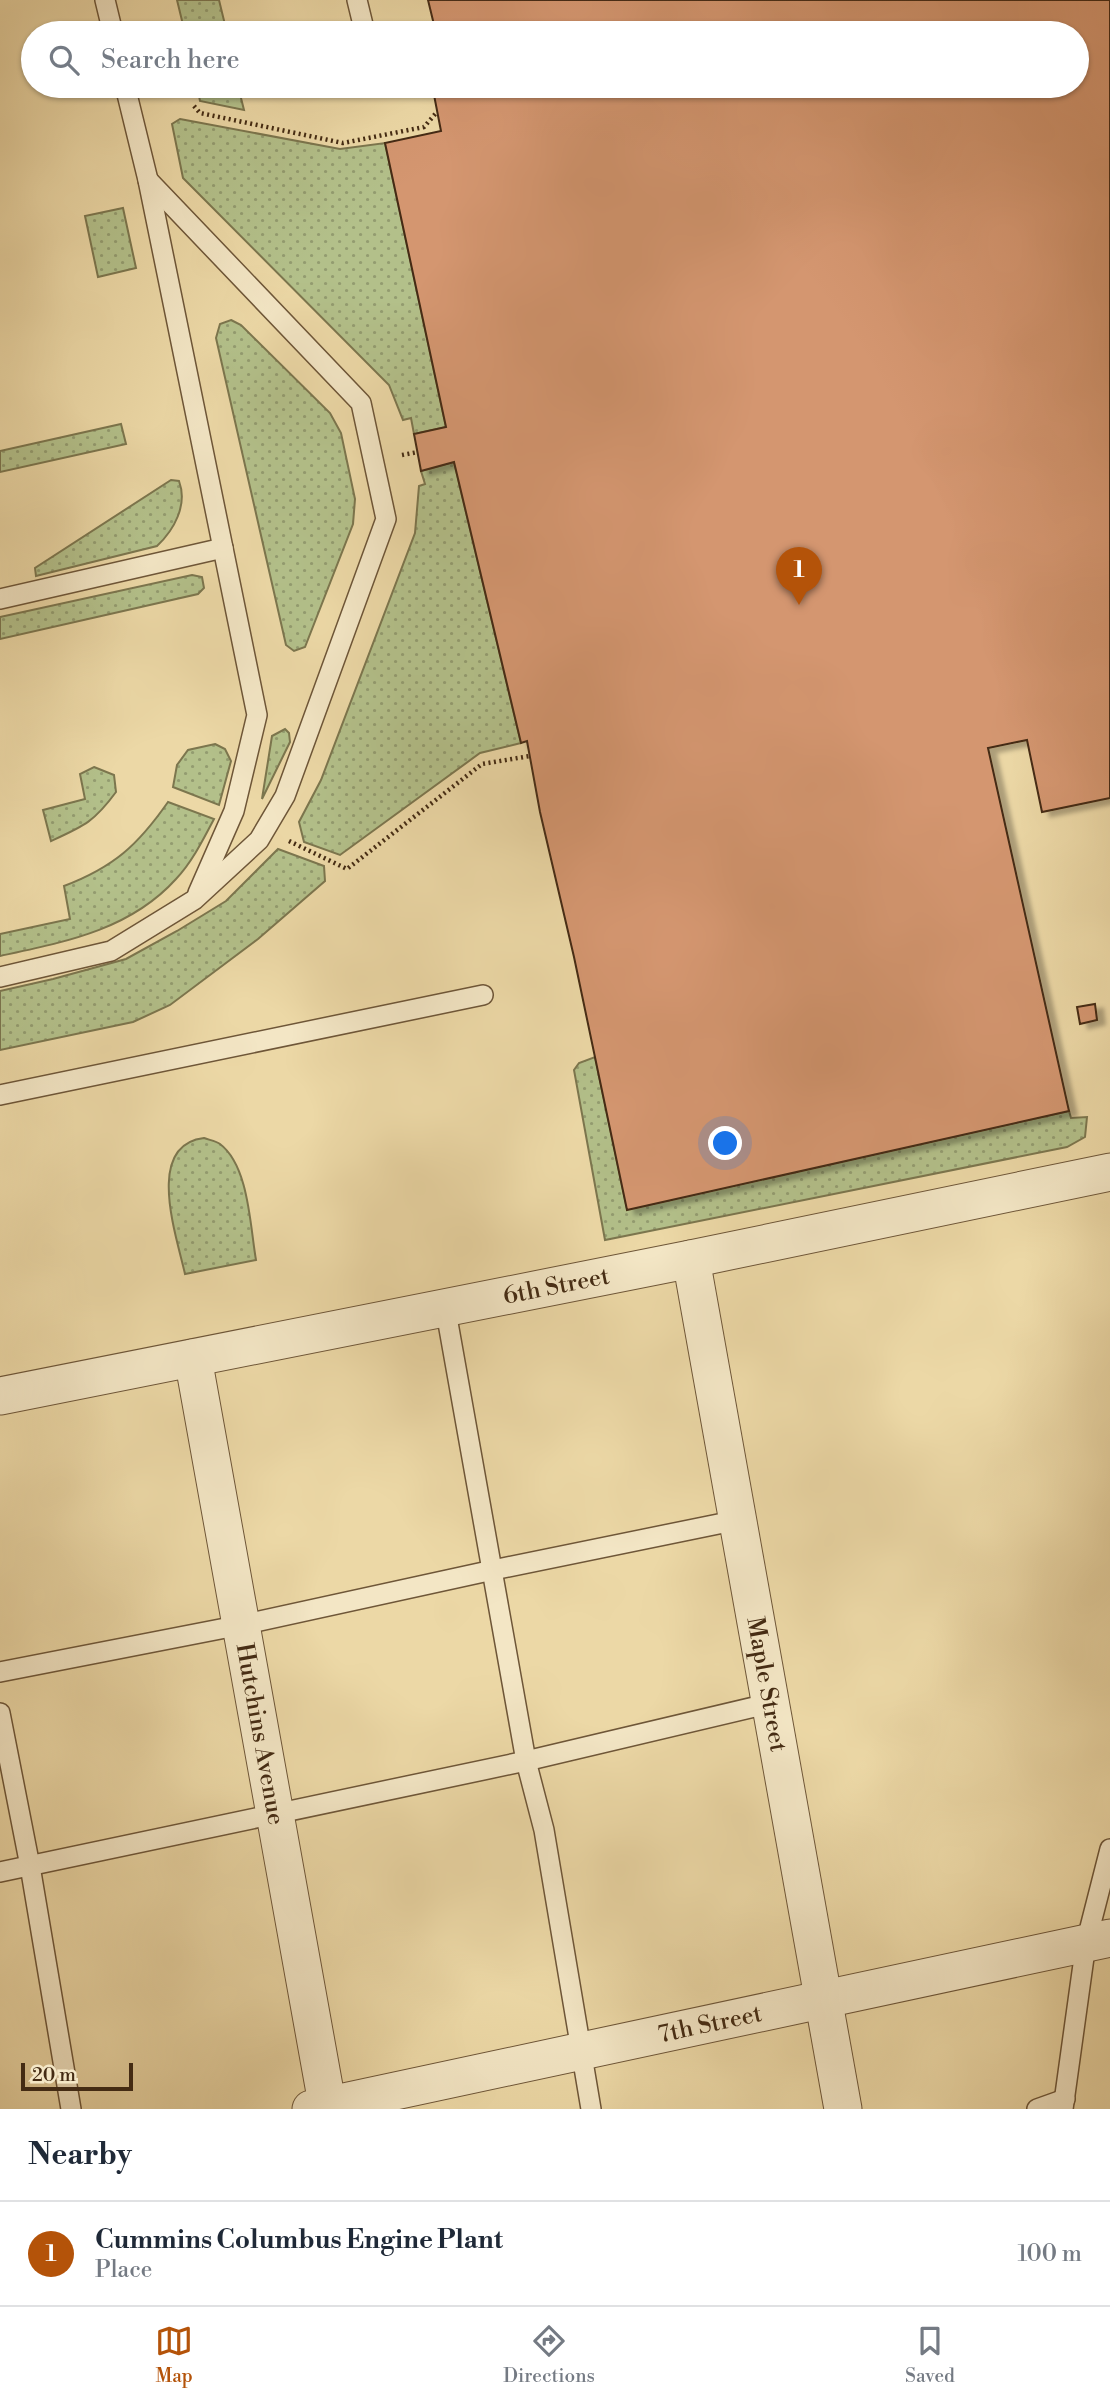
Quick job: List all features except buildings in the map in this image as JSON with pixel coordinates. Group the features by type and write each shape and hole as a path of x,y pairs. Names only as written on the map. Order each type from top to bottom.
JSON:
{"street":[{"name":"6th Street","path":"0,1395 691,1259 1110,1172"},
{"name":"Maple Street","path":"691,1259 843,2109"},
{"name":"Hutchins Avenue","path":"193,1358 275,1813 322,2108"},
{"name":"7th Street","path":"322,2108 1098,1941"}],"lane":[{"path":"105,0 110,21"},
{"path":"358,0 362,21"},
{"path":"128,98 148,180 257,715 234,811 194,900"},
{"path":"0,976 111,951 194,900 259,840 285,796 386,519 361,403 148,180"},
{"path":"0,598 223,548"},
{"path":"0,1095 483,995"},
{"path":"445,1306 526,1761 544,1830 579,2051 591,2109"},
{"path":"0,1672 241,1625 738,1520"},
{"path":"0,1872 526,1761 771,1703"},
{"path":"0,1713 30,1866 71,2109"},
{"path":"1037,2109 1064,2104 1098,1941 1110,1849"}],"path":[{"path":"194,106 200,113 343,143 424,127 437,112"},
{"path":"402,455 418,452"},
{"path":"288,841 347,869 482,764 530,756"}],"green space":[{"path":"177,0 219,0 224,21 182,21"},
{"path":"199,98 241,98 244,110 200,101"},
{"path":"180,119 340,149 385,143 446,427 414,434 411,418 403,420 389,385 183,178 172,124"},
{"path":"123,208 136,268 98,277 85,216"},
{"path":"231,320 241,325 330,413 341,433 355,499 353,524 305,647 294,651 286,645 216,338 220,324"},
{"path":"121,424 126,444 0,472 0,451"},
{"path":"454,462 521,743 480,753 340,855 304,842 299,822 321,780 415,533 419,486 425,484 421,471"},
{"path":"171,480 179,481 182,499 174,525 157,546 36,576 35,568"},
{"path":"192,575 202,577 204,588 198,594 0,639 0,617"},
{"path":"285,729 289,733 290,742 262,799 272,736"},
{"path":"215,744 225,749 231,761 219,805 173,787 177,765 188,750"},
{"path":"94,767 114,775 116,792 88,822 51,841 43,810 85,799 80,774"},
{"path":"168,802 214,819 187,865 158,896 138,911 95,931 0,956 0,934 70,919 64,886 97,871 124,853 146,831"},
{"path":"278,849 324,866 325,881 258,939 170,1005 133,1022 0,1050 0,991 126,959 226,901"},
{"path":"595,1057 627,1209 1069,1111 1071,1118 1087,1117 1085,1137 1067,1147 605,1240 574,1070 579,1063"},
{"path":"204,1138 220,1144 230,1154 243,1181 256,1260 185,1274 172,1217 170,1174 175,1157 186,1144"}],"place":[{"name":"Cummins Columbus Engine Plant","path":"799,605"}]}
